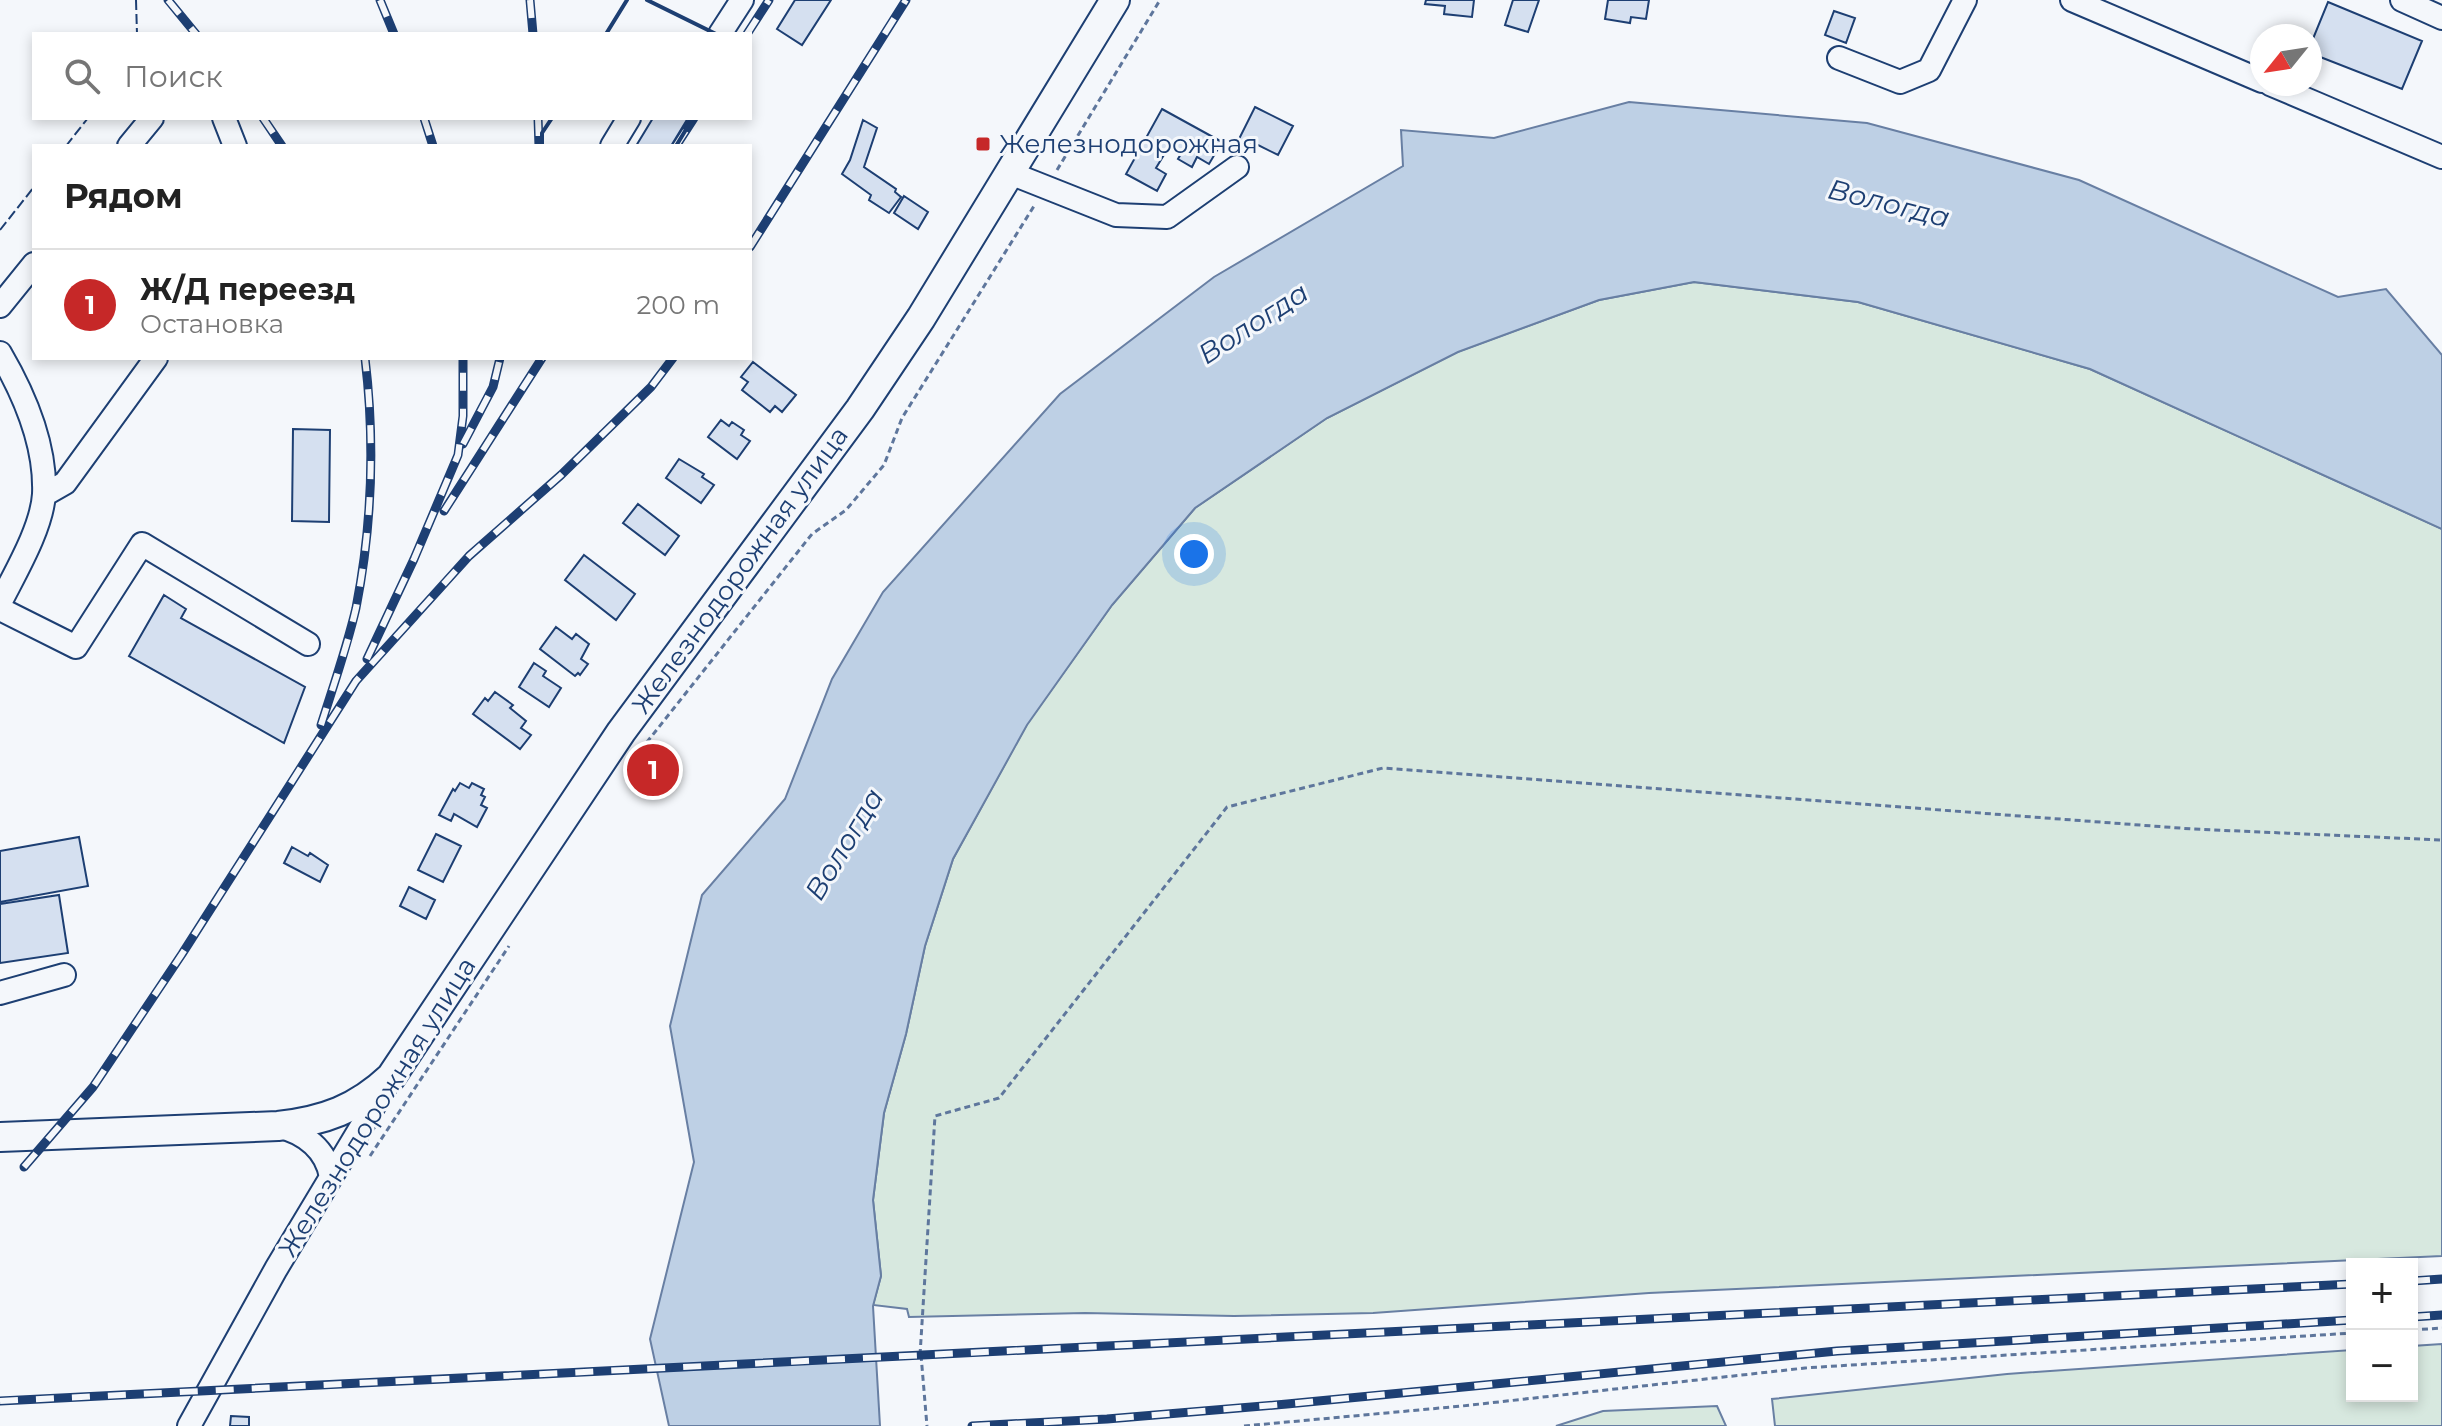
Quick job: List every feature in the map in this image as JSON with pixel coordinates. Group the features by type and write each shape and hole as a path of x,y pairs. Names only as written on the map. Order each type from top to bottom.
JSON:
{"main road":[{"name":"Железнодорожная улица","path":"391,1077 614,742 860,409 921,318 1115,0"},
{"path":"0,1137 278,1126 311,1122 342,1112 376,1091 391,1077"}],"street":[{"path":"721,32 742,0"},
{"path":"1839,58 1900,82 1929,70 1965,0"},
{"path":"2072,0 2250,76"},
{"path":"2402,0 2438,10"},
{"path":"2298,96 2442,157"},
{"path":"131,144 150,120"},
{"path":"225,120 234,144"},
{"path":"613,144 628,120"},
{"path":"1010,173 1116,215 1167,217 1237,167"},
{"path":"0,306 32,266"},
{"path":"0,353 17,383 38,443 44,495 31,540 0,603"},
{"path":"44,495 65,483 155,360"},
{"path":"0,609 76,647 142,544 308,644"},
{"path":"0,993 64,975"},
{"name":"Железнодорожная улица","path":"189,1426 276,1269 391,1077"},
{"path":"278,1126 310,1140 325,1159 331,1177"}],"path":[{"path":"623,773 812,534 846,510 884,465 902,418 1160,0"},
{"path":"927,1426 920,1355 935,1116 999,1098 1227,807 1383,768 2192,829 2442,840"},
{"path":"368,1158 511,943"},
{"path":"2418,1330 2442,1328"},
{"path":"1244,1426 1462,1406 1805,1368 2346,1333"}],"shaded area":[{"path":"1694,282 1858,302 2090,369 2442,529 2442,1256 2346,1258 2346,1260 1649,1293 1373,1313 1234,1316 1085,1313 909,1317 907,1309 873,1305 881,1276 873,1200 884,1113 906,1034 925,946 953,859 1027,724 1112,605 1195,508 1327,418 1457,352 1599,300"},
{"path":"2442,1344 2442,1426 1775,1426 1772,1399 2007,1374 2346,1350 2346,1402 2418,1402 2418,1346"},
{"path":"1717,1406 1726,1426 1556,1426 1603,1411"}],"water":[{"name":"Вологда","path":"1629,102 1867,123 2079,180 2338,297 2386,289 2442,355 2442,529 2090,369 1858,302 1694,282 1599,300 1458,352 1327,418 1195,508 1112,605 1027,725 953,859 925,946 906,1034 884,1113 873,1200 881,1276 873,1306 880,1426 669,1426 650,1339 694,1162 670,1026 702,895 785,799 832,679 883,592 1060,394 1214,277 1403,166 1401,130 1494,138"}],"building":[{"path":"795,0 831,0 802,45 777,29"},
{"path":"1426,0 1474,0 1472,17 1444,14 1445,6 1425,4"},
{"path":"1513,0 1539,0 1528,32 1505,25"},
{"path":"1608,0 1649,0 1646,19 1631,17 1630,23 1605,19"},
{"path":"2328,2 2422,41 2402,89 2322,58 2322,24 2319,24"},
{"path":"1834,11 1855,18 1846,43 1825,35"},
{"path":"1255,107 1293,126 1278,155 1252,142 1250,147 1238,141"},
{"path":"1162,109 1222,142 1209,164 1197,157 1192,167 1178,159 1182,152 1170,145 1156,168 1166,174 1157,191 1126,174"},
{"path":"652,120 687,120 672,144 637,144"},
{"path":"863,120 877,128 864,167 896,189 895,192 901,197 889,213 869,200 871,195 842,174"},
{"path":"904,196 928,212 918,229 894,213"},
{"path":"753,362 796,395 782,412 775,406 770,412 742,390 748,382 741,377"},
{"path":"721,420 729,426 732,422 744,430 741,435 750,441 737,459 708,437"},
{"path":"293,429 330,430 329,522 292,521"},
{"path":"679,459 704,474 702,477 714,485 701,503 666,478"},
{"path":"638,504 679,536 665,555 623,523"},
{"path":"584,555 635,594 616,620 565,580"},
{"path":"164,595 186,609 181,618 305,687 284,743 129,656"},
{"path":"556,627 572,639 576,634 589,644 581,659 588,664 580,675 575,676 540,649"},
{"path":"534,663 546,671 543,676 561,688 549,707 519,687"},
{"path":"495,692 513,705 510,708 526,721 521,728 531,735 520,749 473,714 485,698 488,701"},
{"path":"460,783 469,788 472,783 484,789 481,795 485,797 481,805 487,808 477,827 454,814 451,821 439,815 453,789 455,791"},
{"path":"436,834 461,846 443,882 418,870"},
{"path":"79,837 88,886 0,902 0,851"},
{"path":"292,847 308,856 310,853 328,865 320,882 284,863"},
{"path":"409,887 435,900 426,919 400,906"},
{"path":"59,895 68,953 0,963 0,904"},
{"path":"231,1416 249,1417 249,1426 230,1426"}],"railway":[{"path":"168,0 194,32"},
{"path":"380,0 393,32"},
{"path":"530,0 533,32"},
{"path":"748,32 769,0"},
{"path":"752,244 906,0"},
{"path":"264,120 281,144"},
{"path":"425,120 432,144"},
{"path":"538,120 539,144"},
{"path":"677,144 693,120"},
{"path":"321,725 356,608 366,546 371,452 365,360"},
{"path":"367,659 458,455 463,416 463,360"},
{"path":"463,444 493,387 500,360"},
{"path":"444,511 541,360"},
{"path":"24,1167 93,1087 356,681 469,556 561,475 651,387 671,360"},
{"path":"2418,1281 2442,1279"},
{"path":"0,1401 2346,1284"},
{"path":"2418,1317 2442,1315"},
{"path":"972,1426 1107,1419 1287,1404 1837,1351 2346,1320"}],"fence":[{"path":"136,0 137,32"},
{"path":"68,144 86,120"},
{"path":"0,230 32,190"}],"wall":[{"path":"607,32 627,0"},
{"path":"647,0 712,32"},
{"path":"542,144 542,133 551,120"},
{"path":"677,144 692,120"}],"place":[{"name":"Железнодорожная","path":"983,144"},
{"name":"Ж/Д переезд","path":"653,770"}]}
